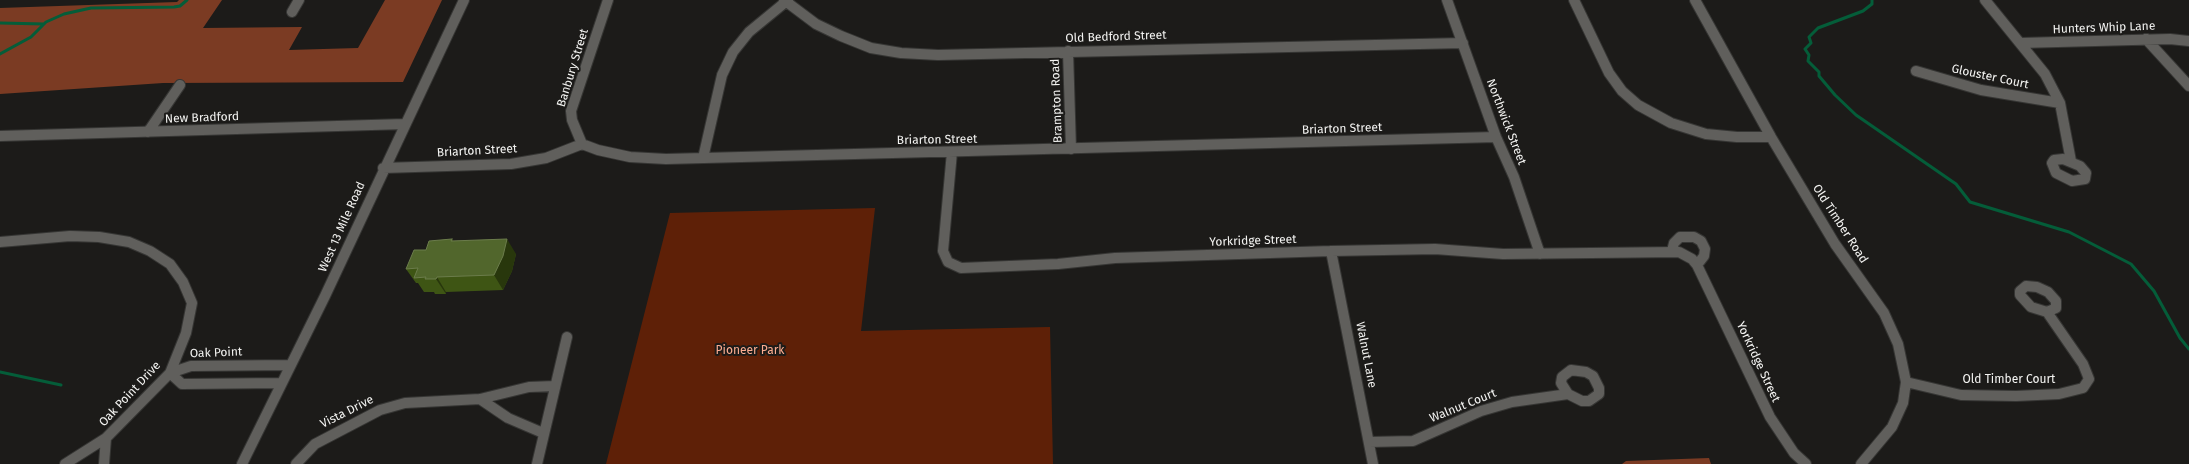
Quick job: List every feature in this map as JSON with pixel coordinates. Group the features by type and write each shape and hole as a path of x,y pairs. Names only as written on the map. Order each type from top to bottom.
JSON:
{"street":[{"path":"292,12 299,0"},
{"name":"West 13 Mile Road","path":"242,464 325,296 383,168 464,0"},
{"name":"Banbury Street","path":"582,144 571,111 608,0"},
{"path":"703,158 722,75 733,52 749,32 786,0"},
{"name":"Old Bedford Street","path":"786,0 816,24 841,36 878,49 900,53 938,55 1463,43"},
{"name":"Northwick Street","path":"1448,0 1496,137 1514,177 1540,254"},
{"path":"1574,0 1609,73 1622,91 1638,105 1671,123 1706,134 1738,137 1771,136"},
{"name":"Old Timber Road","path":"1695,0 1771,136 1835,244 1884,313 1898,344 1906,382 1903,403 1892,427 1861,464"},
{"path":"1985,0 2045,74 2060,103 2071,161"},
{"path":"2146,39 2189,86"},
{"name":"Hunters Whip Lane","path":"2020,43 2146,39 2189,41"},
{"name":"Brampton Road","path":"1068,52 1071,149"},
{"name":"Glouster Court","path":"1916,71 1981,90 2060,103"},
{"path":"148,132 180,84"},
{"name":"New Bradford","path":"0,136 405,124"},
{"name":"Briarton Street","path":"383,168 510,164 546,158 582,144 598,150 630,157 703,158 1496,137"},
{"name":"Yorkridge Street","path":"952,152 943,251 948,262 961,268 1058,264 1115,258 1435,249 1495,254 1672,251 1685,255 1697,265 1770,417 1794,453 1806,464"},
{"name":"Oak Point Drive","path":"0,242 70,236 99,237 129,242 170,264 183,282 192,303 186,333 170,373 106,438 65,464"},
{"path":"1672,251 1674,243 1680,237 1694,237 1700,241 1705,249 1704,256 1697,265"},
{"name":"Walnut Lane","path":"1332,252 1373,464"},
{"name":"Old Timber Court","path":"1906,382 1961,395 2051,394 2083,388 2089,378 2083,364 2047,312"},
{"path":"537,464 567,337"},
{"name":"Oak Point","path":"170,373 191,366 290,366"},
{"path":"170,373 182,384 281,383"},
{"name":"Vista Drive","path":"296,464 315,444 380,410 405,403 480,399 529,387 555,386"},
{"name":"Walnut Court","path":"1369,442 1413,441 1481,411 1512,402 1568,394"},
{"path":"480,399 508,418 543,433"},
{"path":"104,464 106,438"}],"green space":[{"name":"Pioneer Park","path":"875,208 861,331 1050,327 1053,464 606,464 670,213"}],"shaded area":[{"path":"179,0 222,0 203,28 302,27 289,50 358,48 385,0 442,0 403,82 163,83 0,94 0,8 177,2"},
{"path":"1709,458 1711,464 1622,464 1626,461"}],"building":[{"path":"452,239 451,241 507,239 503,256 494,275 425,279 426,277 414,278 418,268 406,269 414,250 426,250 429,241"}],"waterway":[{"path":"44,24 64,14 91,8 174,7 180,6 187,0"},
{"path":"1872,0 1872,4 1863,11 1818,28 1809,37 1811,43 1805,49 1809,55 1808,61 1819,72 1819,76 1835,95 1856,115 1956,184 1970,202 2069,232 2131,264 2154,291 2180,338 2189,349"},
{"path":"0,23 44,24"},
{"path":"0,54 31,37 44,24"},
{"path":"0,372 61,385"}]}
